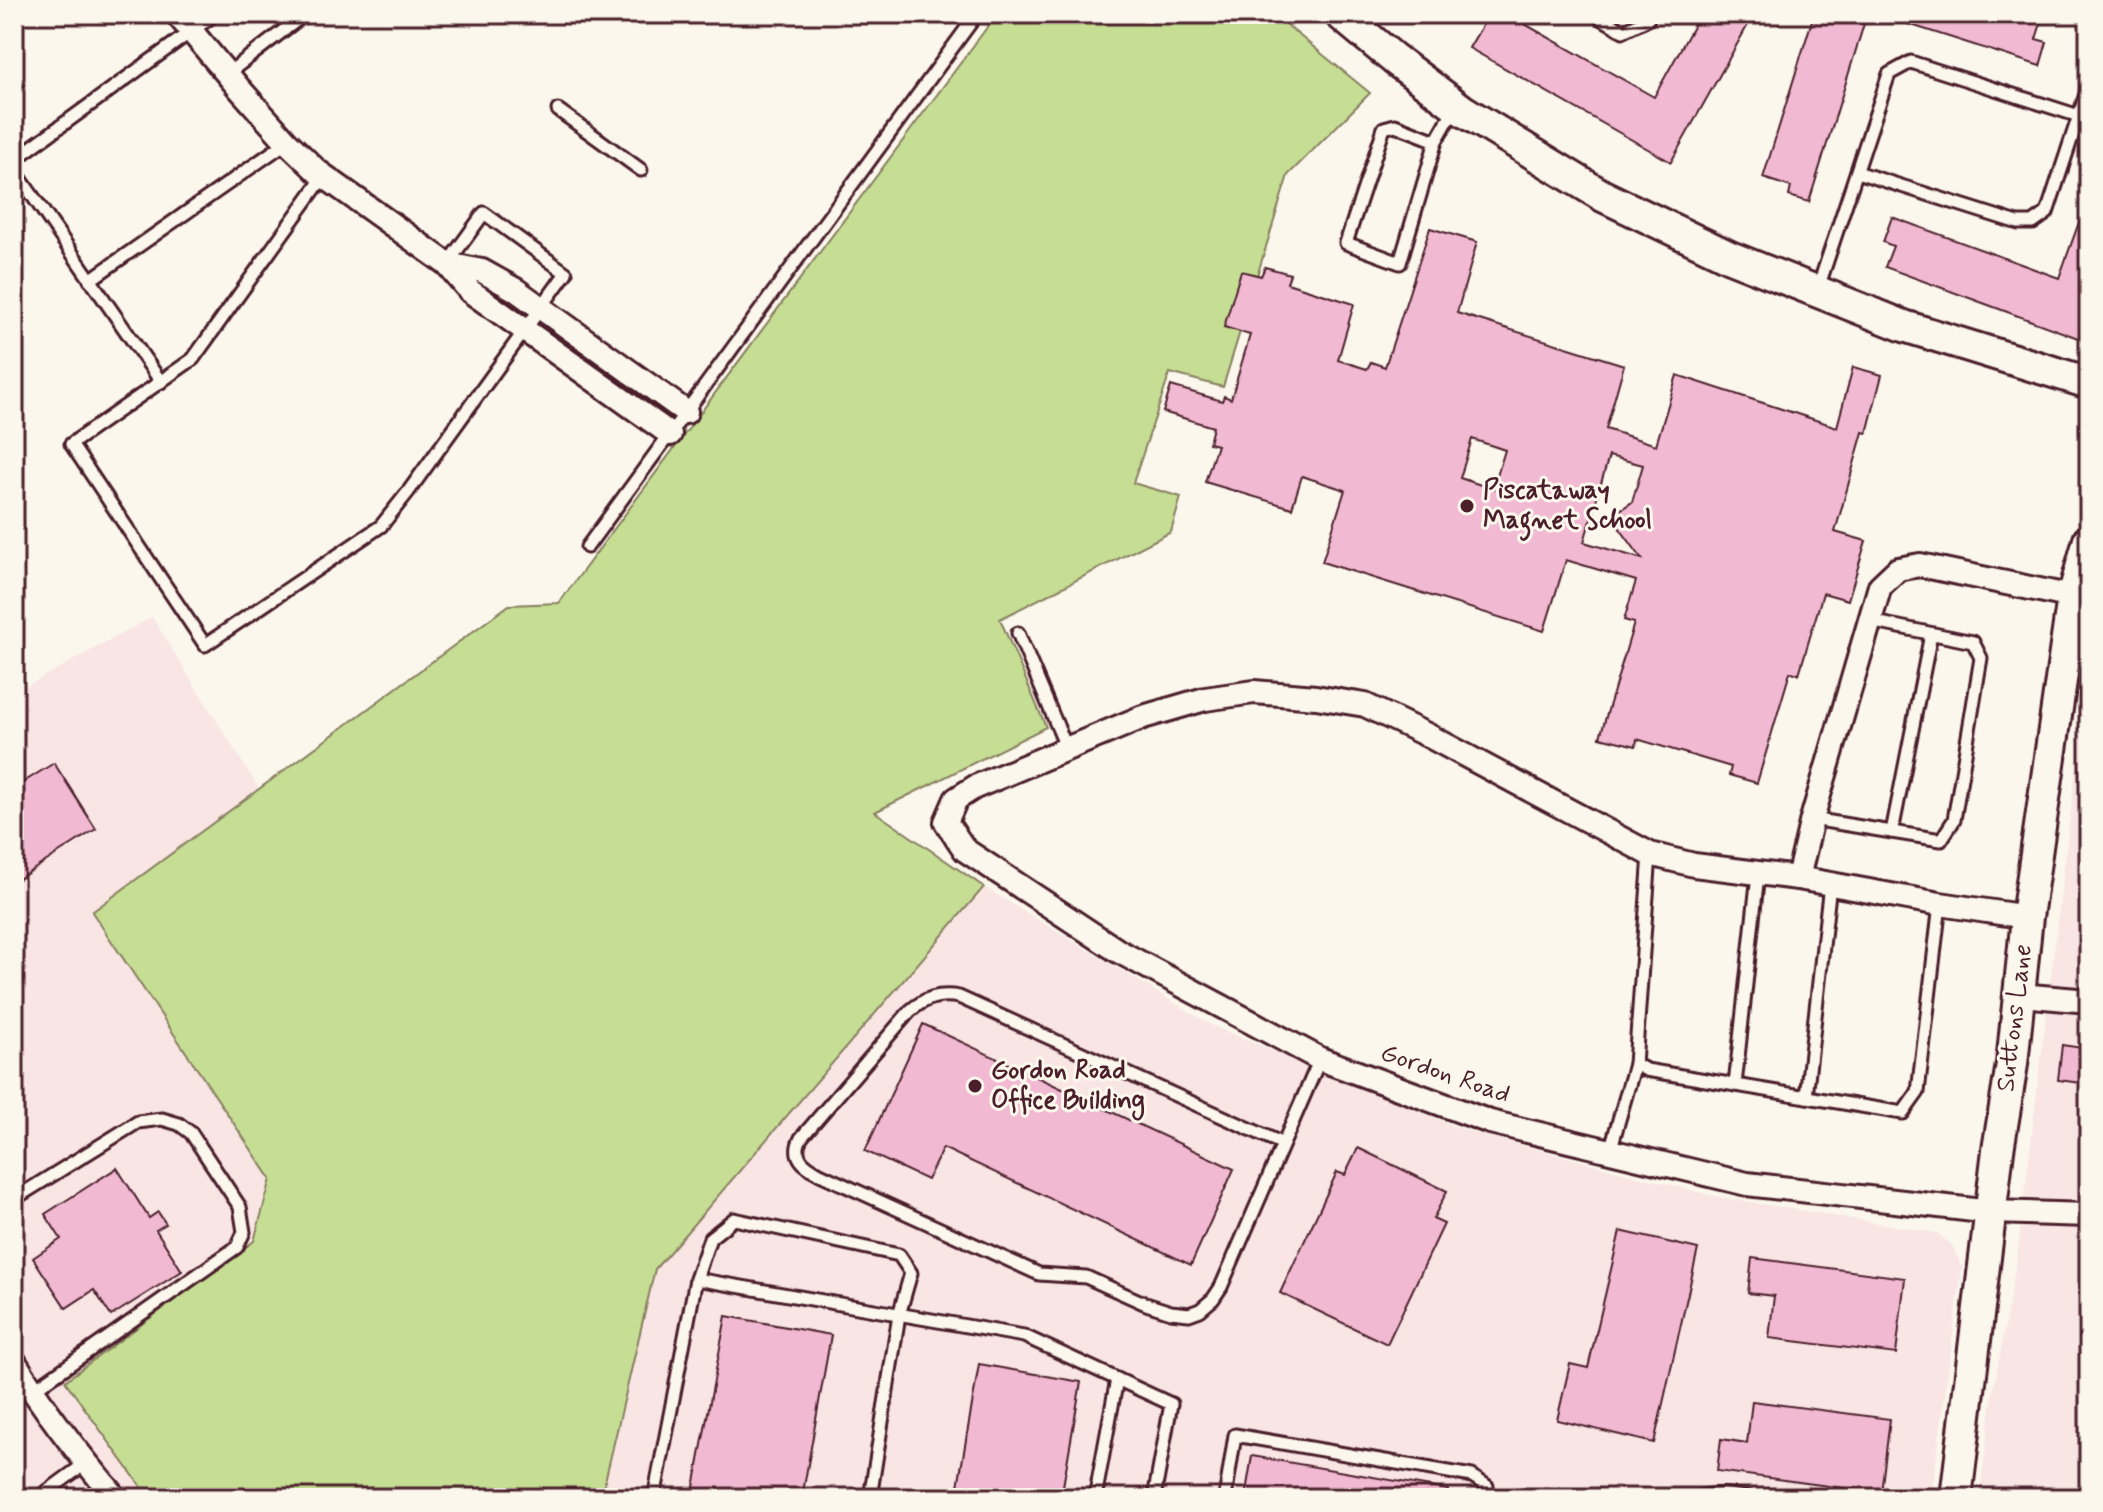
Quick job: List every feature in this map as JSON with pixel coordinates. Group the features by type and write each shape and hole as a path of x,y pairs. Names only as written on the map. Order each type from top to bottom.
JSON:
{"street":[{"path":"1340,14 1456,106 1603,196 1730,257 1904,326 2089,383"},
{"path":"184,23 287,142 324,176 447,264 470,291 670,434"},
{"path":"447,264 482,271 516,290 686,412"},
{"name":"Suttons Lane","path":"1956,1498 1998,1150 2012,1064 2027,917 2073,597 2089,540"},
{"path":"1798,878 1812,819 1880,586 1898,569 1920,565 2073,597"},
{"path":"1067,749 1143,717 1205,699 1254,692 1365,705 1650,854 1694,865 1798,878 2027,917"},
{"name":"Gordon Road","path":"1067,749 975,787 956,799 946,822 965,850 1118,951 1320,1059 1490,1122 1747,1184 1991,1212 2089,1215"},
{"path":"2020,995 2089,1001"},
{"path":"14,1361 32,1391 116,1498"}],"lane":[{"path":"14,160 184,23 215,14"},
{"path":"227,74 305,14"},
{"path":"587,547 977,14"},
{"path":"1594,14 1623,31 1648,19 1649,14"},
{"path":"1817,291 1889,74 1911,62 2079,116"},
{"path":"1857,172 2018,223 2033,223 2047,213 2089,85"},
{"path":"1436,141 1395,125 1384,128 1346,243 1400,263 1436,141 1456,106"},
{"path":"558,110 641,170"},
{"path":"90,280 287,142"},
{"path":"14,169 161,382"},
{"path":"324,176 193,359 71,444 205,645 381,526 566,273 484,213 447,264"},
{"path":"1812,819 1941,840 1954,820 1981,658 1973,642 1870,621"},
{"path":"1018,633 1067,749"},
{"path":"1892,832 1931,634"},
{"path":"1610,1151 1635,1064 1650,854"},
{"path":"1735,1085 1758,874"},
{"path":"1806,1097 1830,884"},
{"path":"1635,1064 1646,1070 1903,1113 1918,1092 1940,904"},
{"path":"1283,1144 959,997 939,995 922,1000 910,1011 796,1146 797,1157 806,1167 1039,1274 1086,1277 1146,1304 1189,1314 1200,1310 1221,1287 1320,1059"},
{"path":"14,1199 138,1122 162,1119 179,1124 191,1133 240,1207 244,1232 237,1247 32,1391"},
{"path":"654,1498 696,1279 710,1238 734,1219 899,1255 911,1273 899,1315 870,1498"},
{"path":"696,1279 1024,1336 1171,1404 1154,1498"},
{"path":"1095,1498 1117,1379"},
{"path":"1225,1498 1235,1435 1472,1476 1487,1486 1488,1498"},
{"path":"38,1498 53,1494 86,1463"},
{"path":"1696,1498 1707,1494 1750,1498"}],"shaded area":[{"path":"152,617 259,789 92,912 271,1179 254,1241 65,1381 145,1492 153,1498 14,1498 14,693"},
{"path":"2089,684 2089,1498 1979,1498 1993,1393 2017,1258 2082,719"},
{"path":"984,887 1211,1025 1464,1130 1713,1196 1937,1233 1952,1245 1962,1268 1931,1498 602,1498 655,1269"}],"green space":[{"path":"997,14 1273,14 1370,93 1288,175 1223,387 1170,373 1133,483 1181,497 1171,532 1000,619 1046,727 875,812 984,887 655,1269 601,1498 153,1498 145,1492 65,1381 254,1241 271,1179 92,912 509,605 559,603"}],"building":[{"path":"1489,14 1507,14 1654,97 1700,14 1754,14 1671,162 1469,48"},
{"path":"1814,14 1867,14 1809,202 1789,196 1791,187 1763,178"},
{"path":"1886,14 2044,14 2036,39 2047,42 2040,66 1886,17"},
{"path":"2087,200 2089,342 1885,267 1893,246 1883,242 1892,217 2059,278"},
{"name":"Piscataway Magnet School","path":"1430,228 1477,242 1457,313 1624,365 1606,429 1656,445 1677,375 1837,427 1853,367 1882,375 1835,532 1866,541 1848,600 1823,593 1799,674 1790,672 1757,783 1729,775 1731,767 1637,739 1636,746 1600,737 1634,623 1624,620 1636,581 1566,560 1544,631 1322,562 1345,490 1302,476 1292,508 1205,482 1217,445 1209,443 1213,427 1163,412 1171,386 1222,401 1224,396 1231,399 1250,335 1224,327 1241,271 1261,276 1265,267 1290,274 1287,283 1354,304 1338,360 1367,369 1371,362 1385,367","holes":["1472,439 1505,450 1493,489 1460,478","1609,456 1643,465 1632,502 1614,514 1616,523 1642,559 1584,542"]},
{"path":"54,763 96,829 14,882 14,788"},
{"name":"Gordon Road Office Building","path":"923,1024 1234,1169 1191,1265 943,1148 927,1180 865,1151"},
{"path":"2062,1045 2089,1049 2089,1084 2058,1080"},
{"path":"1358,1148 1447,1191 1433,1219 1444,1224 1387,1344 1280,1293 1337,1172 1345,1175"},
{"path":"117,1168 149,1218 158,1212 166,1224 156,1230 182,1271 111,1316 94,1290 66,1308 33,1258 61,1239 45,1214"},
{"path":"1620,1231 1698,1249 1654,1443 1557,1420 1570,1364 1588,1368"},
{"path":"1752,1258 1905,1278 1896,1354 1769,1338 1774,1296 1748,1293"},
{"path":"726,1316 831,1335 802,1498 692,1498"},
{"path":"979,1364 1081,1382 1061,1498 956,1498"},
{"path":"1752,1401 1890,1419 1881,1493 1717,1471 1721,1439 1747,1443"},
{"path":"1252,1456 1448,1490 1447,1498 1245,1498"}],"place":[{"name":"Piscataway Magnet School","path":"1467,506"},
{"name":"Gordon Road Office Building","path":"975,1086"}]}
